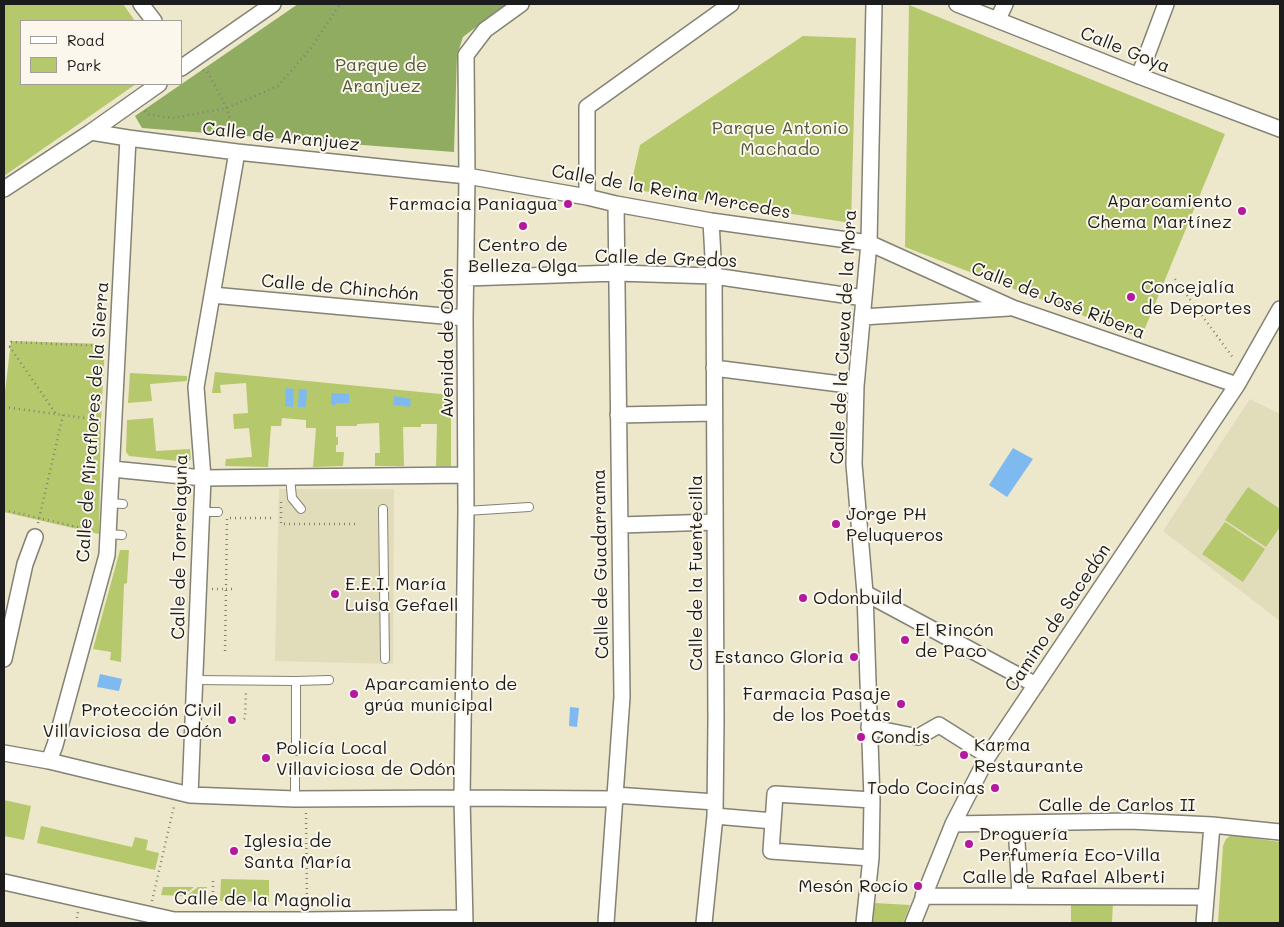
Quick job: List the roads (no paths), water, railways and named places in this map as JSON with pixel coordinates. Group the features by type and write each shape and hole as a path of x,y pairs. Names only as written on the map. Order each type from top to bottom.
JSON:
{"street":[{"path":"142,4 153,20"},
{"path":"182,65 273,4"},
{"name":"Avenida de Odón","path":"465,921 462,798 466,511 466,55 485,30 521,4"},
{"path":"587,197 587,107 731,4"},
{"name":"Calle de la Cueva de la Mora","path":"865,918 872,800 865,593 854,464 856,386 869,243 874,4"},
{"name":"Calle Goya","path":"957,4 1139,76 1280,127"},
{"path":"998,20 1005,4"},
{"path":"1139,76 1166,4"},
{"path":"4,189 159,85"},
{"name":"Calle de Aranjuez","path":"91,132 237,152 467,176"},
{"name":"Calle de Miraflores de la Sierra","path":"49,762 107,556 116,503 112,469 128,138"},
{"name":"Calle de Torrelaguna","path":"183,794 195,680 199,588 196,538 203,478 196,387 237,152"},
{"name":"Calle de la Reina Mercedes","path":"467,176 711,221 869,243"},
{"name":"Calle de Guadarrama","path":"606,923 622,698 616,204"},
{"name":"Calle de la Fuentecilla","path":"704,923 715,809 716,720 714,276 711,221"},
{"name":"Calle de José Ribera","path":"869,243 1013,308 1241,379"},
{"name":"Calle de Gredos","path":"466,278 617,273 714,276 864,298"},
{"name":"Calle de Chinchón","path":"212,295 465,318"},
{"path":"862,316 1013,308"},
{"name":"Camino de Sacedón","path":"913,923 953,824 988,756 1241,379 1280,309"},
{"path":"714,368 856,386"},
{"path":"618,415 714,413"},
{"path":"112,469 203,478 466,475"},
{"path":"620,525 715,522"},
{"path":"4,659 34,537"},
{"path":"865,593 1036,685"},
{"path":"869,727 918,737 939,725 988,756"},
{"path":"4,753 183,794 300,799 665,798 773,821"},
{"path":"870,858 771,851 774,794 872,800"},
{"name":"Calle de Carlos II","path":"953,824 1130,821 1212,824 1280,832"},
{"path":"1016,824 1020,896"},
{"path":"1204,923 1212,824"},
{"name":"Calle de la Magnolia","path":"4,882 174,920 307,922 465,921"},
{"name":"Calle de Rafael Alberti","path":"923,896 1205,897"}],"lane":[{"path":"290,477 292,498 301,509"},
{"path":"466,511 529,507"},
{"path":"199,509 218,512"},
{"path":"383,509 385,659"},
{"path":"195,680 329,680"},
{"path":"296,681 296,751"},
{"path":"295,774 300,799"}],"water":[{"path":"286,388 294,389 293,407 285,406"},
{"path":"299,389 307,389 306,407 298,407"},
{"path":"331,393 349,394 349,403 336,403 332,405"},
{"path":"394,396 411,399 410,407 393,405"},
{"path":"1013,448 1033,459 1007,497 989,485"},
{"path":"100,674 122,679 119,691 97,687"},
{"path":"570,707 579,708 577,727 569,726"}],"place":[{"name":"Farmacia Paniagua","path":"568,204"},
{"name":"Aparcamiento Chema Martínez","path":"1242,211"},
{"name":"Centro de Belleza Olga","path":"523,226"},
{"name":"Concejalía de Deportes","path":"1131,297"},
{"name":"Jorge PH Peluqueros","path":"836,524"},
{"name":"E.E.I. María Luisa Gefaell","path":"335,594"},
{"name":"Odonbuild","path":"803,598"},
{"name":"El Rincón de Paco","path":"905,640"},
{"name":"Estanco Gloria","path":"854,657"},
{"name":"Aparcamiento de grúa municipal","path":"354,694"},
{"name":"Farmacia Pasaje de los Poetas","path":"901,704"},
{"name":"Protección Civil Villaviciosa de Odón","path":"232,720"},
{"name":"Condis","path":"861,737"},
{"name":"Karma Restaurante","path":"964,755"},
{"name":"Policía Local Villaviciosa de Odón","path":"266,758"},
{"name":"Todo Cocinas","path":"995,788"},
{"name":"Droguería Perfumería Eco-Villa","path":"969,844"},
{"name":"Iglesia de Santa María","path":"234,851"},
{"name":"Mesón Rocío","path":"918,886"}],"park label":[{"name":"Parque de Aranjuez","path":"381,75"},
{"name":"Parque Antonio Machado","path":"780,138"}]}
